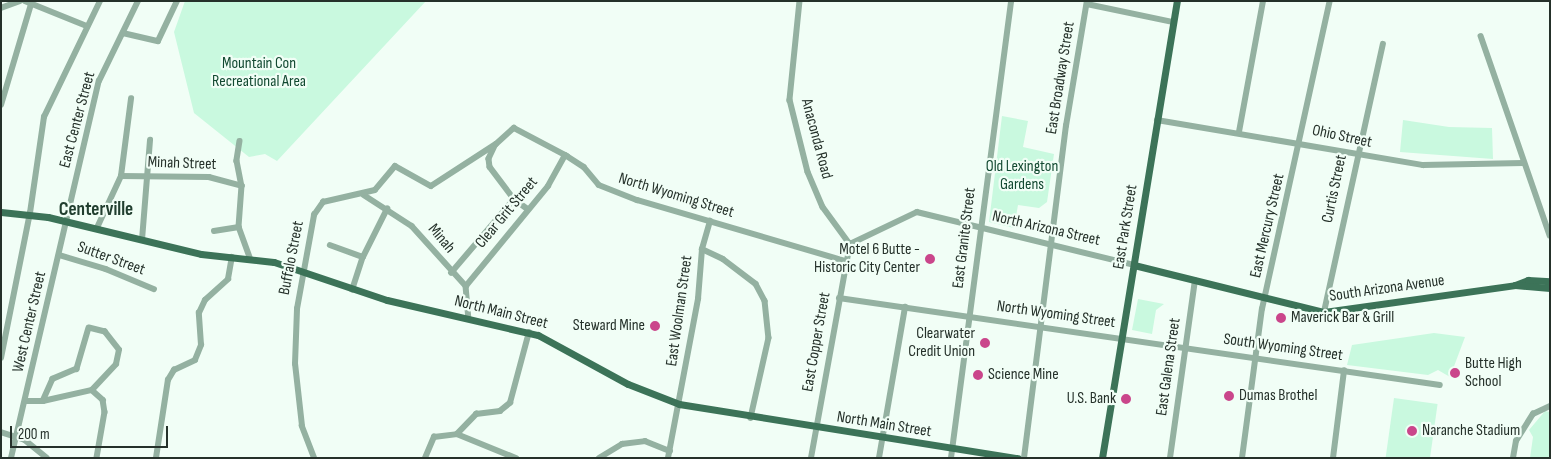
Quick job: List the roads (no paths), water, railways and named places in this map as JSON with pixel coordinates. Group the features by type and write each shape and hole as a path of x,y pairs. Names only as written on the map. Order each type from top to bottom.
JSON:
{"main road":[{"name":"East Park Street","path":"1102,458 1176,1"},
{"name":"North Main Street","path":"1,212 30,213 142,240 232,257 250,258 304,272 352,290 529,332 558,342 628,384 679,404 752,418 1018,458"},
{"name":"South Arizona Avenue","path":"1134,265 1324,312 1515,285 1528,280 1550,281"},
{"path":"1515,285 1550,288"}],"street":[{"path":"1,8 20,1"},
{"path":"25,1 87,26"},
{"path":"1,358 30,213 44,117 100,1"},
{"name":"East Center Street","path":"68,222 100,81 138,1"},
{"path":"123,33 158,41 178,1"},
{"name":"Anaconda Road","path":"800,1 790,100 808,172 823,207 850,244"},
{"name":"East Granite Street","path":"951,458 1011,1"},
{"path":"1239,132 1263,1"},
{"name":"East Mercury Street","path":"1242,458 1255,357 1265,298 1301,142 1330,1"},
{"path":"1,105 32,3"},
{"path":"1087,3 1173,22"},
{"name":"East Broadway Street","path":"1024,458 1075,61 1087,3"},
{"path":"1481,36 1523,163 1550,235"},
{"name":"Curtis Street","path":"1324,312 1357,154 1383,44"},
{"path":"97,228 121,176 131,99"},
{"name":"Ohio Street","path":"1157,120 1301,142 1422,165 1523,163"},
{"name":"Buffalo Street","path":"314,458 302,426 295,364 297,309 314,215 323,202 364,195 375,190 395,166 431,186 496,144 514,128"},
{"name":"North Wyoming Street","path":"514,128 584,167 599,185 710,222 845,261"},
{"path":"142,240 150,140"},
{"path":"240,141 237,161 242,186 239,227 250,258"},
{"path":"496,144 489,159 490,167 514,199 528,209"},
{"name":"Clear Grit Street","path":"466,286 548,186 565,155"},
{"name":"Minah Street","path":"121,176 209,177 242,186"},
{"name":"Minah","path":"364,195 420,233 451,273 466,286"},
{"name":"Clear Grit Street","path":"451,273 514,199"},
{"path":"352,290 363,257 387,209"},
{"name":"North Arizona Street","path":"850,244 917,212 1134,265"},
{"name":"West Center Street","path":"11,458 68,222"},
{"name":"East Woolman Street","path":"668,458 698,298 702,249 710,222"},
{"path":"214,231 239,227"},
{"name":"East Copper Street","path":"811,458 845,261 850,244"},
{"path":"330,245 363,257"},
{"path":"702,249 723,258 756,284 765,301 770,331 752,418"},
{"name":"Sutter Street","path":"59,255 106,269 154,289"},
{"path":"156,458 168,380 174,370 195,360 201,345 199,313 205,300 228,279 232,257"},
{"name":"East Galena Street","path":"1170,458 1195,281"},
{"path":"466,286 469,318"},
{"name":"North Wyoming Street","path":"839,298 1122,338"},
{"path":"879,458 905,307"},
{"path":"26,401 44,401 92,390 116,364 119,350 105,332 89,328 77,369 53,379 44,401"},
{"path":"456,434 476,414 500,411 510,403 529,332"},
{"name":"South Wyoming Street","path":"1122,338 1440,385"},
{"path":"1333,458 1344,370"},
{"path":"92,390 103,400 105,412 97,458"},
{"path":"1513,458 1516,441 1533,414 1550,406"},
{"path":"1,432 17,435 46,458"},
{"path":"424,458 434,437 456,434 497,455 516,458"},
{"path":"599,458 622,444 645,441 670,451"}],"place":[{"name":"Motel 6 Butte - Historic City Center","path":"930,259"},
{"name":"Maverick Bar & Grill","path":"1281,318"},
{"name":"Steward Mine","path":"655,326"},
{"name":"Clearwater Credit Union","path":"985,343"},
{"name":"Butte High School","path":"1455,373"},
{"name":"Science Mine","path":"978,375"},
{"name":"Dumas Brothel","path":"1229,396"},
{"name":"U.S. Bank","path":"1126,399"},
{"name":"Naranche Stadium","path":"1412,431"}],"district":[{"name":"Centerville","path":"96,210"}],"park label":[{"name":"Mountain Con Recreational Area","path":"259,73"},
{"name":"Old Lexington Gardens","path":"1022,176"}]}
